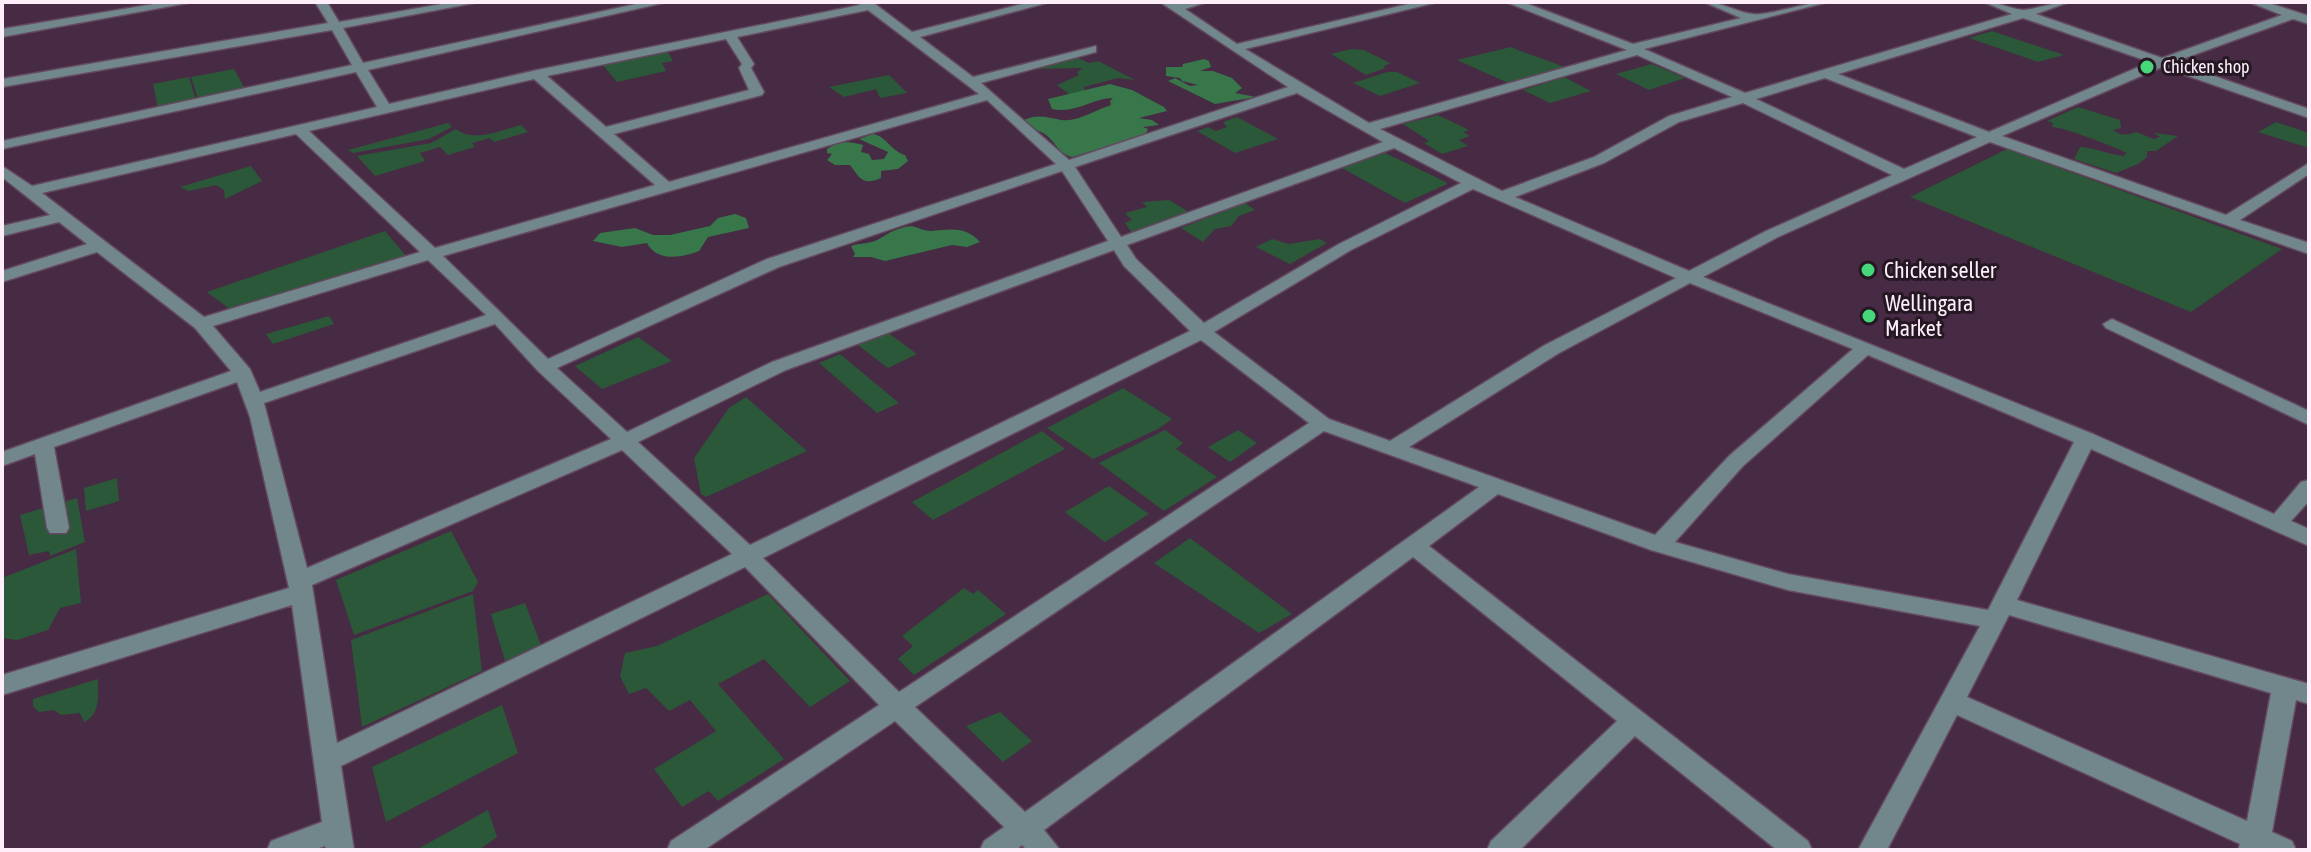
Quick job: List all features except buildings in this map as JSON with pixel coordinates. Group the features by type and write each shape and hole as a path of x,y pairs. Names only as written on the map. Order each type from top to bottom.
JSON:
{"street":[{"path":"2,33 187,2"},
{"path":"321,2 384,108"},
{"path":"2,83 473,2"},
{"path":"2,145 661,2"},
{"path":"911,36 1044,2"},
{"path":"1170,5 1201,2"},
{"path":"1234,48 1432,2"},
{"path":"1512,2 1635,49 1904,175"},
{"path":"1710,2 1754,19"},
{"path":"1367,128 1635,49 1822,2"},
{"path":"1990,2 2309,114"},
{"path":"1502,196 1599,160 1674,119 2063,2"},
{"path":"2255,2 2309,20"},
{"path":"31,191 384,108 867,4 989,95 1065,164 1130,262 1202,332 1322,423 1659,545 1788,582 1999,612 2297,691 2254,845"},
{"path":"1170,5 1298,88 1473,183 1689,278 2086,438 2309,538"},
{"path":"1391,449 1552,349 1772,234 2132,73 2292,15"},
{"path":"601,133 757,92 745,68 748,64 730,35"},
{"path":"970,82 1092,49"},
{"path":"537,74 666,187"},
{"path":"1827,74 1990,137 2309,249"},
{"path":"545,367 773,263 1298,88"},
{"path":"201,324 432,254 989,95"},
{"path":"299,129 498,317 545,367 749,557 813,625 1046,850"},
{"path":"2,685 300,587 624,441 779,366 1395,143"},
{"path":"2229,220 2309,167"},
{"path":"2,170 201,324 243,373 254,400 300,587 338,840 281,850"},
{"path":"328,760 1110,380 1202,332 1345,247 1473,183"},
{"path":"2,231 64,216"},
{"path":"2,277 98,246"},
{"path":"254,400 498,317"},
{"path":"2112,324 2309,419"},
{"path":"1659,545 1736,461 1866,347"},
{"path":"2,459 243,373"},
{"path":"681,850 1322,423"},
{"path":"1872,850 1999,612 2086,438"},
{"path":"44,446 58,528"},
{"path":"994,850 1494,487"},
{"path":"2277,524 2309,487"},
{"path":"1413,545 1798,850"},
{"path":"1952,701 2254,845 2282,850"},
{"path":"1501,850 1634,721"}],"green space":[{"path":"1992,31 2064,55 2038,62 1969,38"},
{"path":"1511,47 1564,67 1508,83 1457,60"},
{"path":"1351,49 1364,50 1390,63 1366,75 1331,54"},
{"path":"667,51 673,61 662,63 666,71 617,82 602,64"},
{"path":"1078,58 1089,63 1098,61 1135,80 1118,78 1084,87 1085,90 1070,95 1057,85 1079,75 1077,72 1083,68 1036,69"},
{"path":"1204,59 1209,61 1211,67 1200,71 1213,71 1232,78 1242,88 1235,93 1256,97 1215,104 1168,81 1175,78 1190,86 1198,85 1180,78 1166,76 1166,67 1182,67 1183,64"},
{"path":"1652,64 1685,78 1649,90 1616,74"},
{"path":"234,69 245,89 198,99 191,77"},
{"path":"1387,72 1397,72 1420,83 1380,96 1353,83"},
{"path":"889,75 907,93 880,98 876,89 844,97 829,87"},
{"path":"189,77 196,100 158,108 153,84"},
{"path":"1564,77 1591,91 1550,103 1523,90"},
{"path":"1110,84 1132,90 1164,107 1167,111 1139,118 1152,120 1159,125 1143,127 1148,129 1145,135 1072,157 1023,121 1037,117 1074,119 1111,105 1113,98 1061,110 1052,109 1048,99"},
{"path":"2078,107 2120,120 2121,128 2113,130 2119,133 2136,132 2154,139 2160,137 2154,133 2178,136 2156,151 2147,151 2147,157 2138,164 2116,173 2074,159 2080,147 2123,156 2127,153 2052,127 2053,123 2047,121"},
{"path":"1438,115 1469,130 1463,132 1470,136 1459,140 1468,146 1442,154 1403,124"},
{"path":"1237,117 1278,139 1235,153 1197,131 1208,127 1216,131 1227,127 1223,122"},
{"path":"2276,122 2309,133 2309,148 2258,132"},
{"path":"448,123 452,127 429,139 353,153 348,150"},
{"path":"521,125 528,132 494,142 490,138 472,143 475,147 448,155 440,147 420,153 425,161 375,176 357,156 431,143 456,129 479,135"},
{"path":"873,134 905,155 908,161 898,169 881,171 881,178 865,181 850,165 835,165 827,160 832,154 827,153 827,149 848,142 863,145 861,152 869,154 872,160 884,159 888,152 859,139"},
{"path":"2007,149 2282,249 2191,312 1910,197"},
{"path":"1385,153 1447,184 1405,203 1342,168"},
{"path":"251,166 262,181 225,199 224,190 216,185 189,191 180,187"},
{"path":"1169,200 1189,212 1132,233 1125,223 1132,220 1125,213 1147,207 1142,202"},
{"path":"1245,203 1255,210 1239,216 1231,226 1215,229 1203,242 1181,228"},
{"path":"735,214 746,218 749,228 708,237 699,251 685,255 663,256 647,243 622,247 593,241 600,233 635,228 653,235 670,235 710,226 718,218"},
{"path":"911,226 928,231 964,231 980,242 967,247 952,245 885,261 853,257 855,254 851,246 873,242 897,229"},
{"path":"385,231 407,257 231,310 207,292"},
{"path":"1272,239 1289,244 1319,239 1327,243 1290,264 1256,247"},
{"path":"329,316 334,324 273,344 266,334"},
{"path":"887,332 917,354 888,368 858,345"},
{"path":"638,337 672,361 602,389 575,366"},
{"path":"840,354 899,403 877,413 819,363"},
{"path":"1123,388 1172,419 1158,429 1093,459 1047,428"},
{"path":"746,397 807,451 706,497 701,494 694,458 729,408"},
{"path":"1165,430 1183,443 1176,449 1217,477 1164,511 1099,463"},
{"path":"1238,430 1257,443 1230,462 1208,447"},
{"path":"1042,431 1065,449 933,520 912,502"},
{"path":"117,478 119,501 86,511 84,488"},
{"path":"1109,486 1149,514 1105,542 1065,512"},
{"path":"77,498 85,542 50,556 49,551 29,555 20,515"},
{"path":"451,531 478,582 473,591 354,635 336,580"},
{"path":"1190,538 1292,614 1259,633 1154,563"},
{"path":"76,549 81,603 60,608 48,630 17,640 2,638 2,578"},
{"path":"964,588 973,594 978,590 1006,614 914,675 898,659 913,646 902,636"},
{"path":"473,594 482,671 362,727 351,640"},
{"path":"768,594 850,681 810,707 764,659 718,684 784,759 718,801 709,791 682,807 654,769 716,731 690,700 669,711 646,688 629,694 620,676 625,653 657,646"},
{"path":"525,603 541,645 505,661 491,614"},
{"path":"98,679 96,709 84,722 80,713 61,715 54,710 39,712 33,706 33,699"},
{"path":"502,705 518,753 386,822 372,767"},
{"path":"1000,712 1032,741 1003,762 966,726"},
{"path":"488,810 497,837 479,850 416,850"}],"place":[{"name":"Chicken shop","path":"2147,67"},
{"name":"Chicken seller","path":"1868,270"},
{"name":"Wellingara Market","path":"1869,316"}]}
